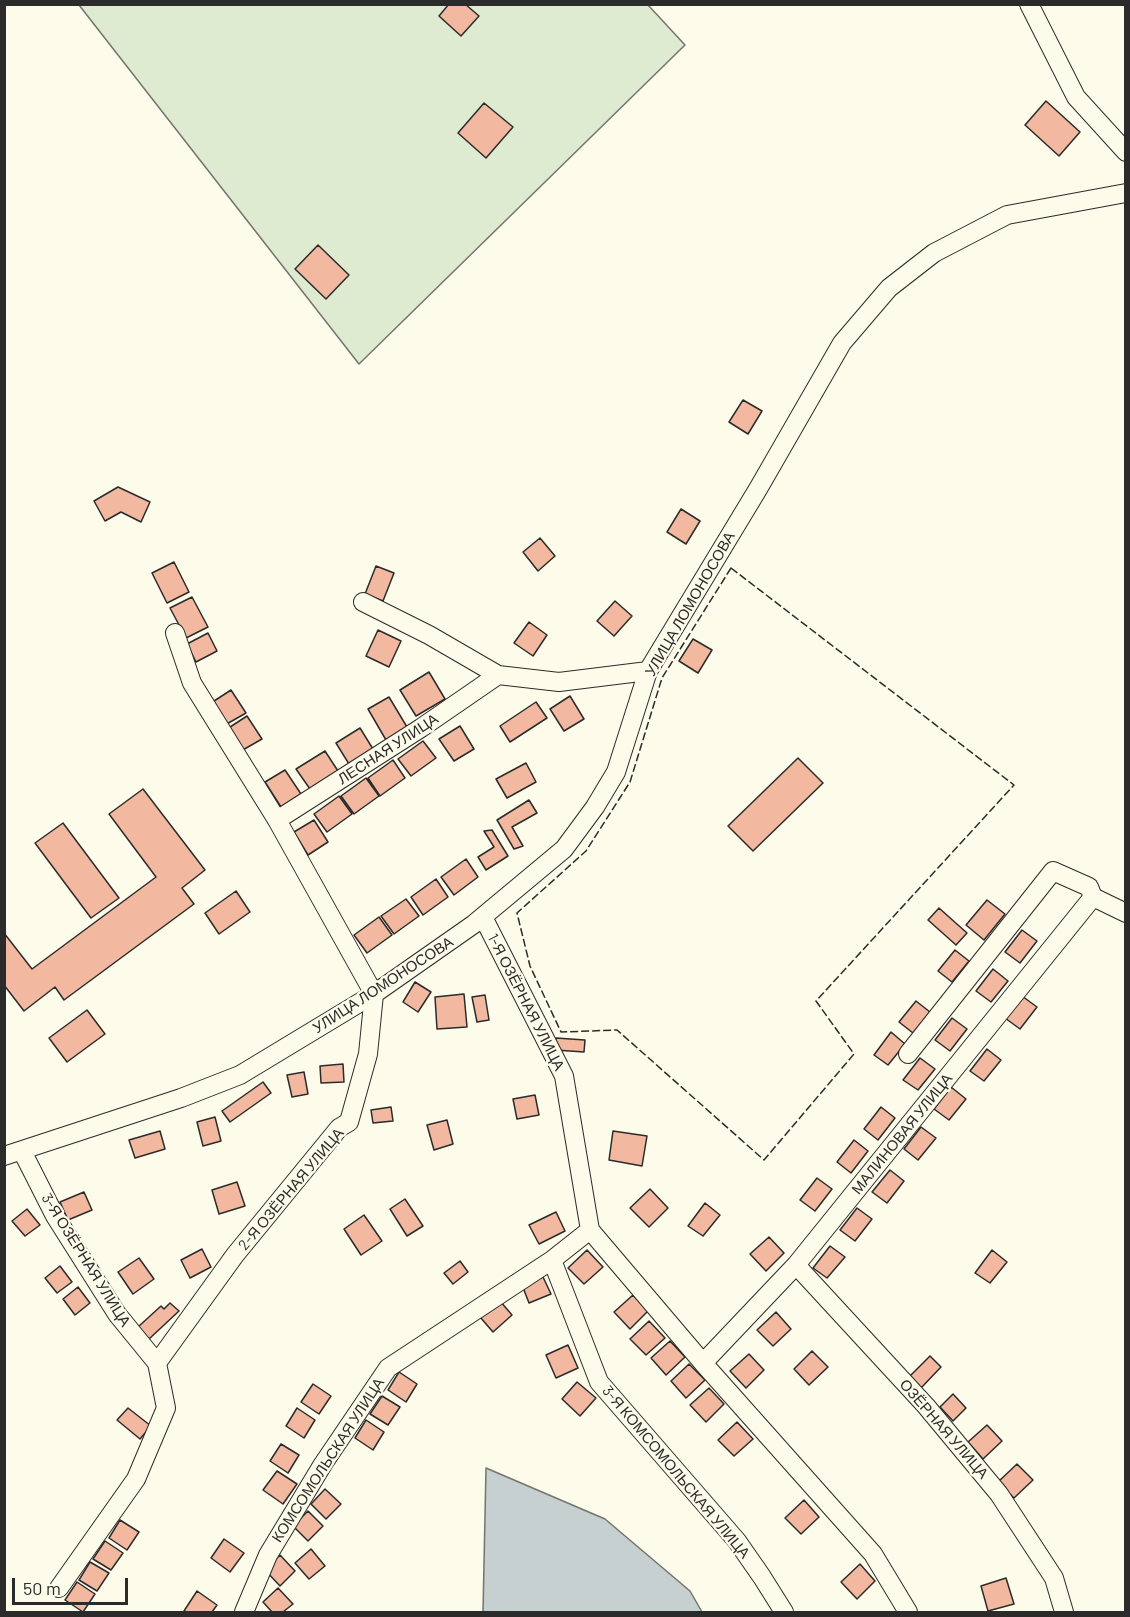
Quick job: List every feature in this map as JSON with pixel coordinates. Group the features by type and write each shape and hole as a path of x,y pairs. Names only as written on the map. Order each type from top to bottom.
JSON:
{"street":[{"path":"1029,4 1076,97 1125,152"},
{"name":"УЛИЦА ЛОМОНОСОВА","path":"4,1156 181,1098 240,1076 374,994 483,916 564,849 595,807 616,772 648,671 758,489 842,343 889,288 934,253 1007,215 1125,193"},
{"path":"363,602 429,635 498,675 559,682 648,671"},
{"path":"175,633 192,683 277,820 374,994"},
{"name":"ЛЕСНАЯ УЛИЦА","path":"277,820 421,728 498,675"},
{"path":"908,1054 1053,871 1089,887 1093,897 1125,913"},
{"name":"МАЛИНОВАЯ УЛИЦА","path":"703,1363 796,1265 1093,897"},
{"name":"1-Я ОЗЁРНАЯ УЛИЦА","path":"483,916 564,1077 590,1230"},
{"name":"2-Я ОЗЁРНАЯ УЛИЦА","path":"157,1363 235,1255 339,1128 349,1122 368,1054 374,994"},
{"name":"3-Я ОЗЁРНАЯ УЛИЦА","path":"22,1151 59,1223 117,1314 157,1363"},
{"path":"590,1230 703,1363 873,1554 908,1612"},
{"name":"КОМСОМОЛЬСКАЯ УЛИЦА","path":"244,1612 268,1554 323,1464 388,1368 552,1260 590,1230"},
{"name":"3-Я КОМСОМОЛЬСКАЯ УЛИЦА","path":"552,1260 598,1382 737,1541 784,1612"},
{"name":"ОЗЁРНАЯ УЛИЦА","path":"796,1265 926,1406 999,1494 1054,1578 1064,1612"},
{"path":"59,1588 136,1479 166,1407 157,1363"}],"green space":[{"path":"79,5 648,5 685,45 359,364"}],"shaded area":[{"path":"486,1468 605,1519 690,1591 702,1612 483,1612"}],"building":[{"path":"449,4 465,4 479,16 461,36 439,16"},
{"path":"1046,101 1080,132 1059,156 1025,125"},
{"path":"484,103 513,127 486,158 458,133"},
{"path":"318,245 349,275 326,299 295,269"},
{"path":"743,400 762,411 748,434 729,422"},
{"path":"118,487 150,502 141,522 121,512 105,521 94,501"},
{"path":"681,509 700,521 686,544 667,532"},
{"path":"540,538 555,556 538,571 523,552"},
{"path":"174,562 189,592 167,603 152,573"},
{"path":"376,566 394,573 383,601 365,594"},
{"path":"192,597 208,627 186,638 170,608"},
{"path":"615,601 632,616 614,636 597,621"},
{"path":"529,622 547,635 533,656 514,643"},
{"path":"378,630 401,641 389,667 366,656"},
{"path":"208,633 217,651 196,662 187,644"},
{"path":"693,639 712,650 698,673 679,661"},
{"path":"429,672 445,699 416,716 400,690"},
{"path":"231,690 246,713 225,725 211,703"},
{"path":"570,696 584,719 564,731 550,709"},
{"path":"389,697 407,727 386,740 368,709"},
{"path":"536,702 547,718 510,742 500,726"},
{"path":"247,716 262,739 241,751 227,729"},
{"path":"460,726 474,749 454,761 439,739"},
{"path":"360,728 373,749 349,764 336,743"},
{"path":"423,741 436,758 411,776 398,759"},
{"path":"325,751 338,771 310,789 296,769"},
{"path":"798,758 823,783 753,851 728,826"},
{"path":"393,760 405,778 380,796 368,778"},
{"path":"526,763 536,782 507,798 496,779"},
{"path":"285,770 301,794 281,807 265,782"},
{"path":"366,778 379,796 354,814 341,796"},
{"path":"143,789 205,870 182,888 194,904 64,1000 55,987 24,1011 4,985 4,933 32,969 156,877 109,814"},
{"path":"339,796 352,814 327,832 314,814"},
{"path":"529,800 537,813 512,827 523,846 514,849 497,820"},
{"path":"314,820 328,842 308,855 294,832"},
{"path":"63,823 119,898 91,918 35,843"},
{"path":"492,830 508,856 486,870 478,857 494,847 484,831"},
{"path":"466,859 478,877 454,895 441,877"},
{"path":"436,879 448,897 423,915 411,897"},
{"path":"236,891 250,912 219,934 205,913"},
{"path":"406,899 419,916 394,934 381,916"},
{"path":"987,900 1005,914 984,940 966,925"},
{"path":"939,908 967,933 956,945 928,920"},
{"path":"379,917 392,935 367,953 354,935"},
{"path":"1022,930 1037,941 1020,963 1005,952"},
{"path":"955,950 969,961 952,982 938,971"},
{"path":"993,969 1008,981 991,1002 976,991"},
{"path":"415,982 431,992 418,1012 403,1002"},
{"path":"464,994 467,1027 437,1029 435,997"},
{"path":"485,995 489,1020 477,1022 472,997"},
{"path":"1022,996 1037,1007 1020,1029 1005,1018"},
{"path":"916,1001 930,1012 913,1033 899,1022"},
{"path":"87,1010 105,1034 67,1062 49,1038"},
{"path":"952,1018 967,1029 950,1051 935,1040"},
{"path":"891,1032 905,1044 888,1065 874,1055"},
{"path":"556,1038 585,1040 584,1052 555,1050"},
{"path":"987,1049 1001,1060 984,1081 970,1071"},
{"path":"920,1058 935,1069 918,1090 903,1080"},
{"path":"343,1064 344,1082 321,1083 320,1066"},
{"path":"304,1072 308,1094 292,1097 287,1075"},
{"path":"263,1082 271,1093 230,1122 222,1111"},
{"path":"951,1087 966,1099 949,1120 934,1109"},
{"path":"535,1095 539,1115 517,1119 513,1099"},
{"path":"391,1107 393,1121 373,1123 371,1110"},
{"path":"881,1107 895,1118 878,1140 864,1129"},
{"path":"215,1117 221,1141 203,1146 197,1122"},
{"path":"447,1120 453,1144 434,1150 427,1125"},
{"path":"921,1127 936,1138 918,1160 904,1149"},
{"path":"160,1131 165,1149 135,1158 129,1140"},
{"path":"613,1131 647,1136 642,1166 609,1160"},
{"path":"854,1140 868,1151 851,1173 837,1162"},
{"path":"890,1170 904,1181 887,1203 872,1192"},
{"path":"817,1178 832,1189 815,1211 800,1200"},
{"path":"237,1182 245,1206 219,1214 212,1190"},
{"path":"650,1189 668,1208 649,1227 630,1208"},
{"path":"84,1192 92,1210 68,1220 60,1202"},
{"path":"405,1199 423,1226 407,1236 390,1209"},
{"path":"705,1203 720,1215 703,1236 688,1226"},
{"path":"857,1208 872,1219 855,1241 840,1230"},
{"path":"27,1209 40,1225 25,1236 12,1221"},
{"path":"556,1212 565,1231 539,1244 529,1225"},
{"path":"364,1215 382,1241 361,1255 344,1229"},
{"path":"769,1237 784,1253 766,1271 750,1254"},
{"path":"830,1246 845,1257 827,1278 813,1268"},
{"path":"202,1249 211,1267 190,1278 181,1260"},
{"path":"587,1250 603,1267 584,1284 568,1268"},
{"path":"992,1250 1007,1262 990,1283 975,1273"},
{"path":"139,1258 154,1279 133,1294 118,1272"},
{"path":"460,1261 468,1272 453,1284 444,1273"},
{"path":"60,1266 72,1282 57,1293 45,1278"},
{"path":"543,1277 551,1294 529,1303 522,1285"},
{"path":"78,1287 90,1303 75,1315 63,1299"},
{"path":"633,1295 648,1311 630,1329 614,1312"},
{"path":"500,1301 512,1315 493,1332 480,1317"},
{"path":"170,1303 179,1311 149,1339 138,1327 161,1306 164,1309"},
{"path":"776,1312 791,1329 773,1346 757,1330"},
{"path":"649,1321 665,1338 646,1355 630,1339"},
{"path":"670,1341 685,1357 666,1375 651,1358"},
{"path":"568,1345 578,1368 556,1378 546,1355"},
{"path":"812,1351 828,1367 809,1385 794,1369"},
{"path":"749,1354 764,1370 746,1388 730,1371"},
{"path":"930,1356 941,1367 921,1388 909,1377"},
{"path":"689,1364 705,1380 686,1398 671,1381"},
{"path":"399,1372 417,1384 406,1402 388,1390"},
{"path":"577,1382 596,1398 580,1416 562,1399"},
{"path":"313,1384 331,1396 319,1414 301,1402"},
{"path":"709,1388 724,1404 706,1422 690,1405"},
{"path":"953,1394 966,1408 953,1421 940,1407"},
{"path":"382,1396 400,1407 388,1425 370,1414"},
{"path":"128,1408 151,1426 140,1439 117,1420"},
{"path":"297,1408 315,1420 304,1438 286,1426"},
{"path":"366,1420 384,1432 373,1450 355,1438"},
{"path":"737,1422 753,1439 734,1456 718,1440"},
{"path":"987,1425 1002,1441 983,1459 968,1442"},
{"path":"281,1444 299,1455 288,1473 270,1461"},
{"path":"1017,1464 1033,1480 1014,1498 998,1482"},
{"path":"277,1471 297,1484 283,1504 263,1490"},
{"path":"325,1489 341,1504 326,1519 311,1504"},
{"path":"804,1500 819,1517 801,1534 785,1518"},
{"path":"308,1511 323,1526 308,1541 293,1526"},
{"path":"120,1520 139,1532 127,1550 109,1538"},
{"path":"224,1539 244,1553 230,1572 211,1558"},
{"path":"105,1541 123,1553 111,1570 93,1559"},
{"path":"311,1549 325,1566 309,1579 295,1563"},
{"path":"280,1555 295,1571 280,1586 265,1570"},
{"path":"90,1562 109,1573 97,1591 79,1580"},
{"path":"860,1564 875,1581 857,1599 841,1582"},
{"path":"1006,1578 1014,1604 988,1611 981,1586"},
{"path":"77,1582 95,1594 83,1612 65,1600"},
{"path":"278,1588 293,1604 283,1612 272,1612 263,1602"},
{"path":"197,1591 217,1605 212,1612 184,1611"}],"fence":[{"path":"731,568 1014,785 816,1001 854,1054 764,1160 617,1030 561,1032 530,966 517,913 586,851 630,782 662,678 731,568"}]}
